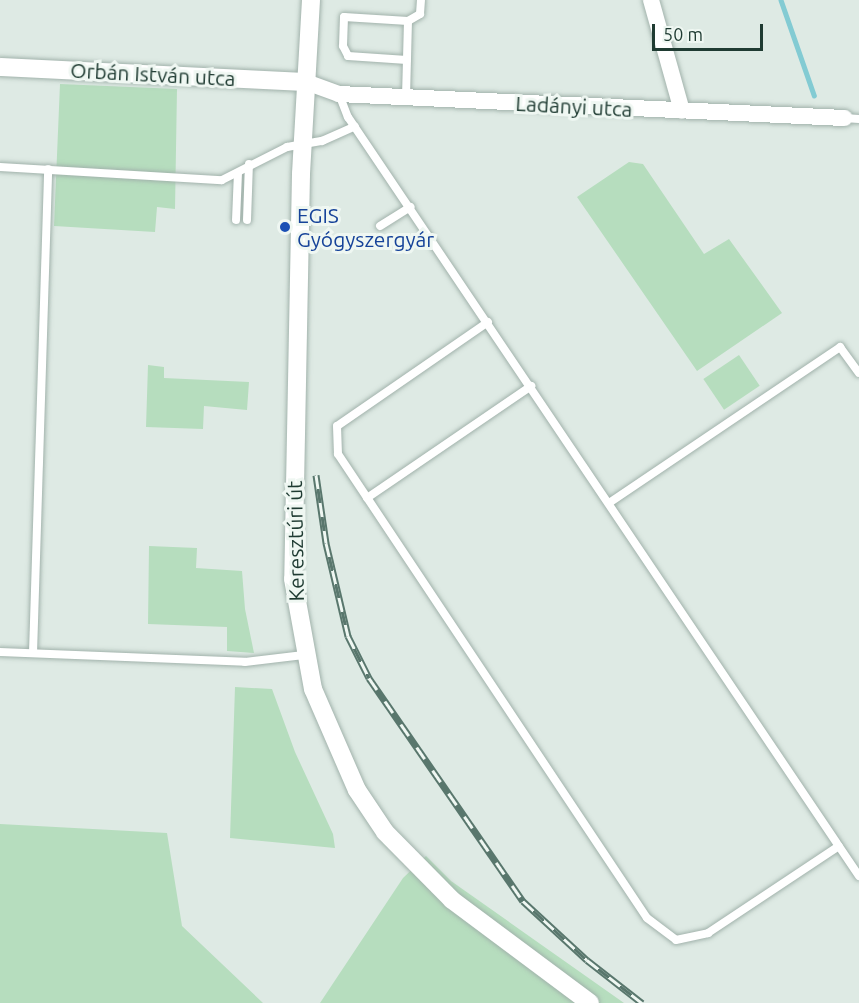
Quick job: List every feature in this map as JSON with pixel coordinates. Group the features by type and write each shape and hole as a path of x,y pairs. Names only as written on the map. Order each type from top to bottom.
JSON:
{"main road":[{"name":"Keresztúri út","path":"311,0 302,146 293,579 304,655 332,738 357,790 386,832 452,900 590,1003"},
{"name":"Orbán István utca","path":"0,67 306,82"}],"street":[{"path":"651,0 682,111"},
{"name":"Ladányi utca","path":"306,82 339,94 851,118"}],"lane":[{"path":"406,60 348,56 343,46 345,17 408,21 420,14 421,0"},
{"path":"406,97 408,21"},
{"path":"339,94 355,126 859,876"},
{"path":"0,167 134,172 212,180 238,173 249,164 287,147 302,146 355,126"},
{"path":"247,220 249,164"},
{"path":"33,653 48,169"},
{"path":"236,220 238,173"},
{"path":"380,226 411,207"},
{"path":"488,322 337,426 338,454 647,918 663,934 676,940 708,933 839,846"},
{"path":"609,503 840,347 859,373"},
{"path":"367,498 531,386"},
{"path":"0,652 245,662 304,655"}],"green space":[{"path":"60,84 177,89 175,209 157,207 155,232 54,226"},
{"path":"629,162 643,164 704,254 729,239 782,313 697,371 577,197"},
{"path":"739,355 760,386 724,410 703,379"},
{"path":"148,365 164,367 164,378 249,382 247,410 204,406 203,429 146,427"},
{"path":"149,546 197,548 196,568 242,571 245,609 254,653 227,651 227,627 148,624"},
{"path":"235,687 272,689 295,752 333,834 335,848 230,838"},
{"path":"0,824 167,833 182,926 263,1003 0,1003"},
{"path":"426,856 451,881 624,1003 320,1003 403,878"}],"waterway":[{"path":"781,0 814,95"}],"railway":[{"path":"316,475 326,543 348,636 369,678 523,901 587,960 642,1003"}],"place":[{"name":"EGIS Gyógyszergyár","path":"285,227"}]}
